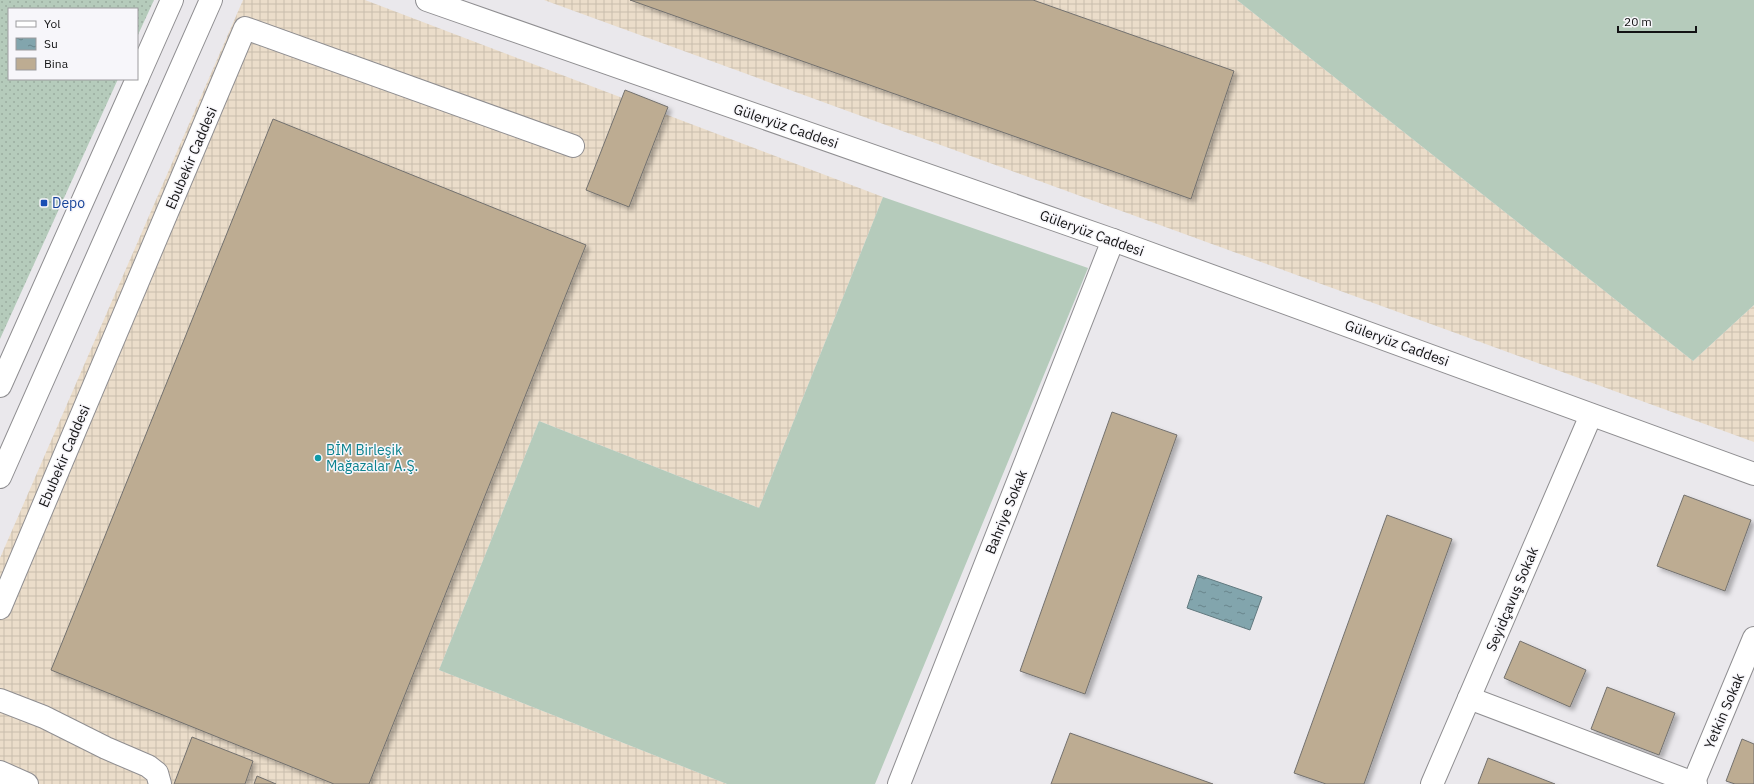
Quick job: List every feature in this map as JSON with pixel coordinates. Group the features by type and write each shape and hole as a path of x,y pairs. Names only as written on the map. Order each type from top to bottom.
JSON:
{"street":[{"path":"138,77 172,0"},
{"path":"0,477 211,0"},
{"name":"Güleryüz Caddesi","path":"427,0 1113,240 1754,474"},
{"name":"Ebubekir Caddesi","path":"0,608 245,28 573,146"},
{"path":"0,386 137,80"},
{"name":"Bahriye Sokak","path":"899,784 1113,240"},
{"name":"Seyidçavuş Sokak","path":"1432,784 1591,415"},
{"name":"Yetkin Sokak","path":"1694,784 1754,638"},
{"path":"1469,698 1694,784"},
{"path":"0,700 44,717 106,748 148,766 157,773 160,784"},
{"path":"0,772 27,784"}],"shaded area":[{"path":"243,0 365,0 883,197 759,508 539,421 439,670 727,784 0,784 0,558"},
{"path":"544,0 1237,0 1693,361 1754,305 1754,442"}],"green space":[{"path":"0,0 154,0 138,35 138,8 8,8 8,80 118,80 0,339"},
{"path":"1237,0 1754,0 1754,305 1693,361"},
{"path":"883,197 1088,268 875,784 727,784 439,670 539,421 759,508"}],"water":[{"path":"1198,575 1262,597 1250,630 1187,608"}],"building":[{"path":"630,0 1033,0 1234,71 1191,199"},
{"path":"625,90 668,107 629,207 586,190"},
{"name":"BİM Birleşik Mağazalar A.Ş.","path":"273,119 586,245 369,784 334,784 51,670"},
{"path":"1112,412 1177,435 1085,694 1020,671"},
{"path":"1684,495 1751,520 1725,591 1657,566"},
{"path":"1387,515 1452,539 1364,784 1326,784 1294,773"},
{"path":"1520,641 1586,670 1570,707 1504,678"},
{"path":"1607,687 1675,713 1659,755 1591,729"},
{"path":"1070,733 1213,784 1051,784"},
{"path":"192,737 253,761 245,784 174,784"},
{"path":"1742,739 1754,744 1754,784 1735,784 1726,781"},
{"path":"1488,758 1555,784 1478,784"},
{"path":"257,776 276,784 254,784"}],"place":[{"name":"Depo","path":"44,203"},
{"name":"BİM Birleşik Mağazalar A.Ş.","path":"318,458"}]}
